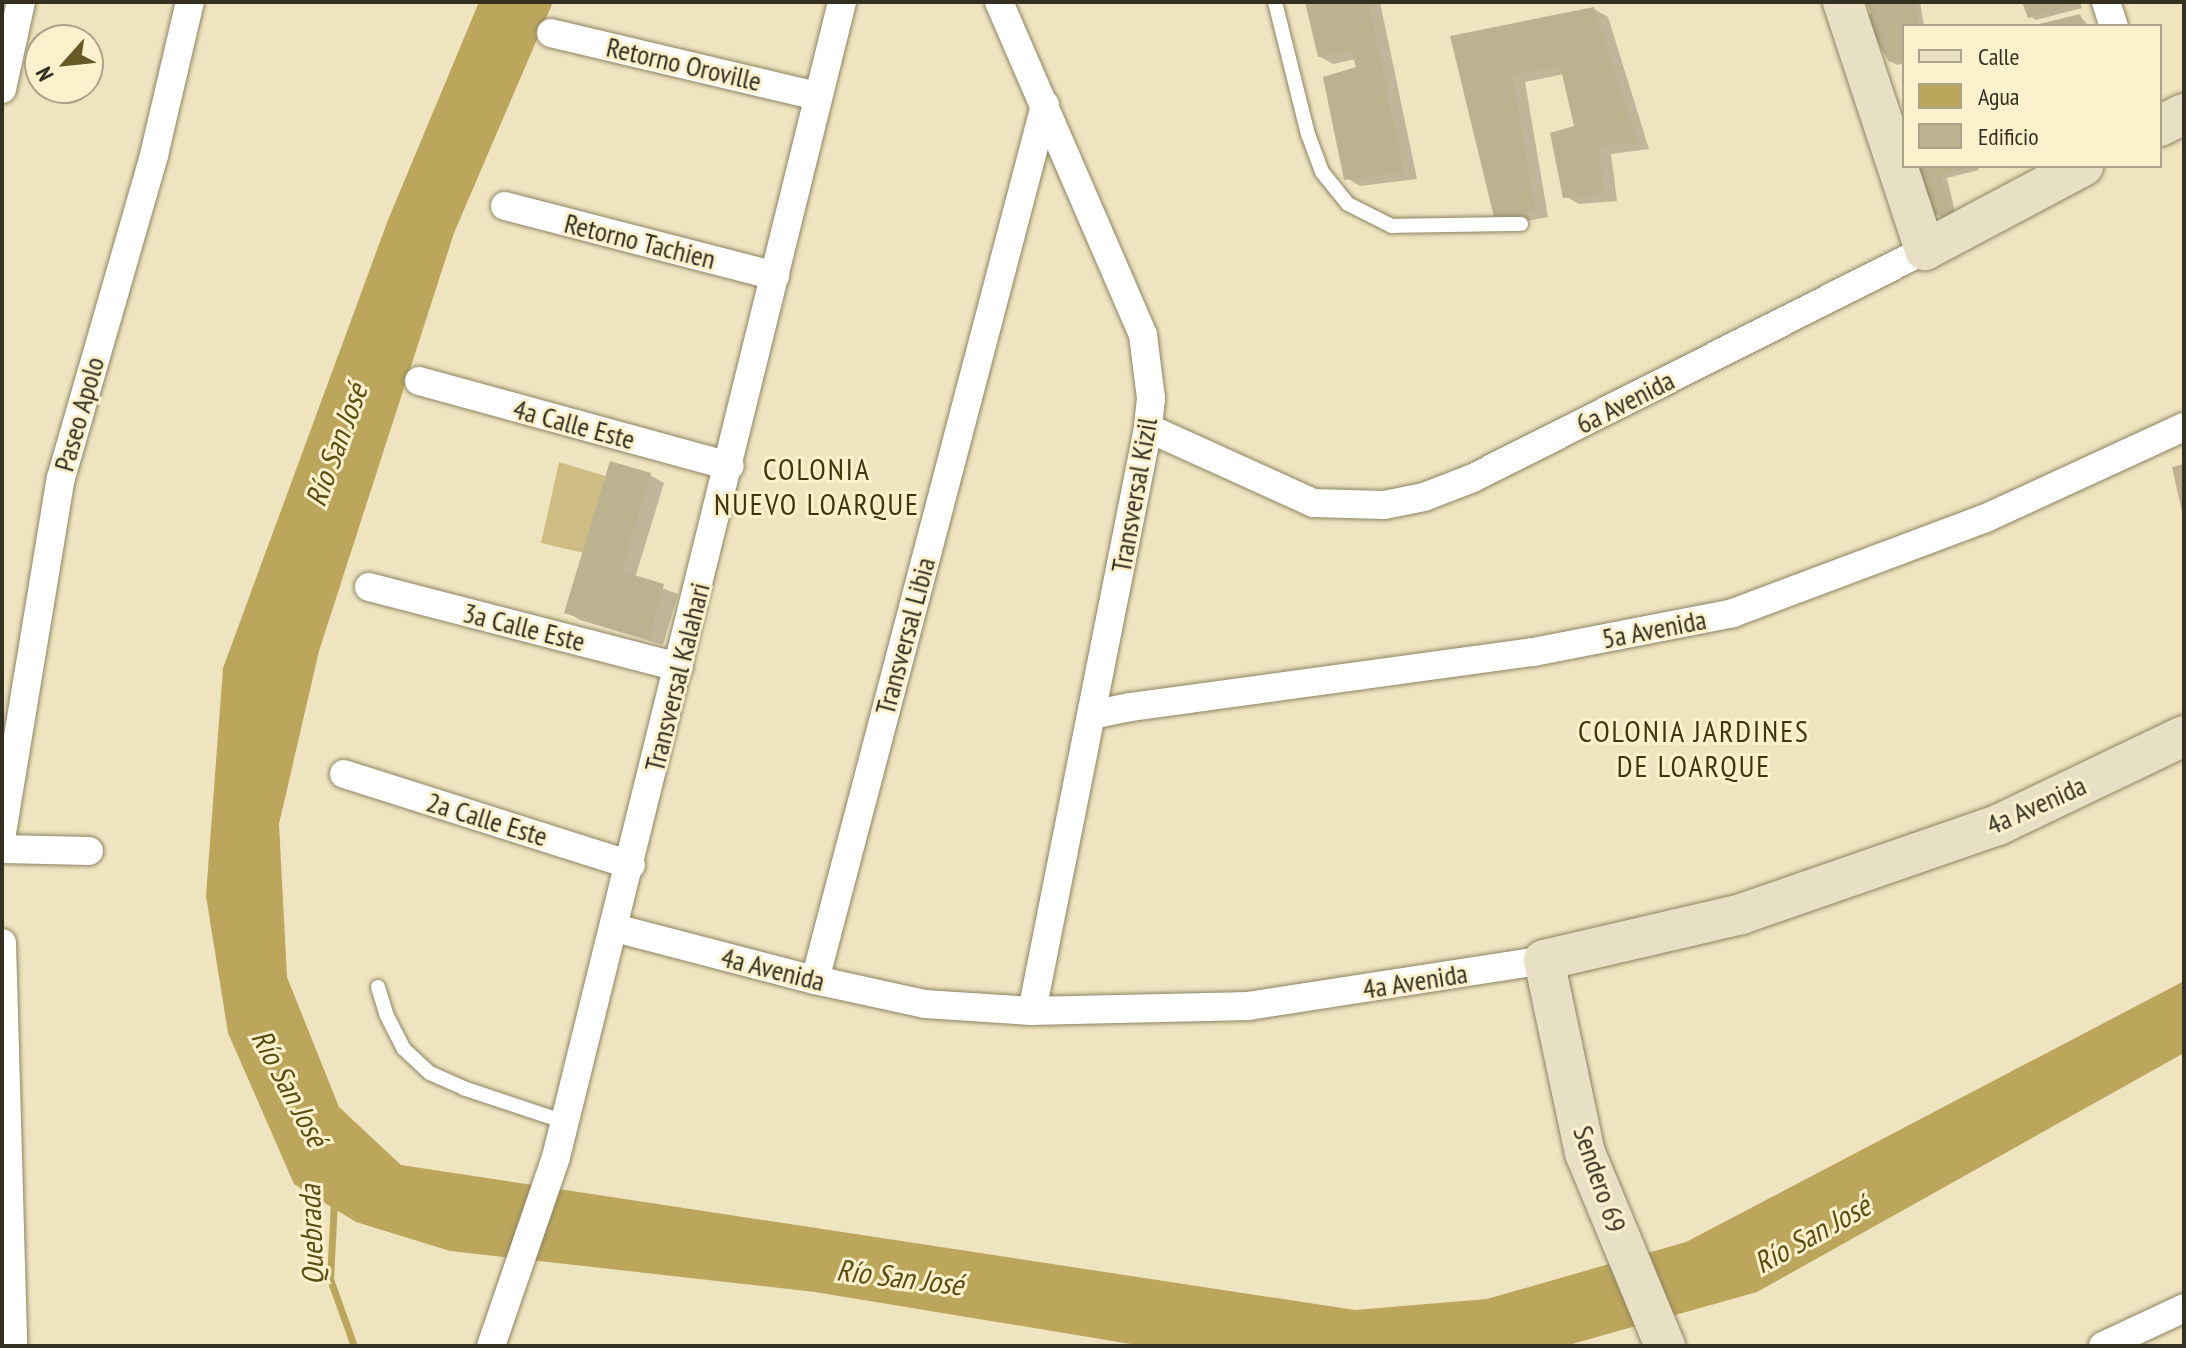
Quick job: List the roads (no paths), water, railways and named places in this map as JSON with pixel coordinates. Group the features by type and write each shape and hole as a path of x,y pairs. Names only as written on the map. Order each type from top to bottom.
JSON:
{"street":[{"path":"2,89 21,2"},
{"name":"Paseo Apolo","path":"2,833 61,478 154,155 190,2"},
{"name":"Transversal Kalahari","path":"491,1346 556,1157 730,466 842,2"},
{"name":"Transversal Kizil","path":"999,2 1143,335 1149,370 1148,428 1032,1011"},
{"path":"1843,2 1925,250"},
{"path":"2106,2 2113,24"},
{"name":"Retorno Oroville","path":"551,33 818,96"},
{"name":"Transversal Libia","path":"815,980 1045,105"},
{"path":"2162,125 2184,114"},
{"name":"6a Avenida","path":"1148,428 1313,503 1384,505 1424,497 1473,478 1925,250 2079,168"},
{"name":"Retorno Tachien","path":"505,206 775,276"},
{"name":"4a Calle Este","path":"419,381 730,466"},
{"name":"5a Avenida","path":"1092,715 1131,707 1533,652 1733,613 1986,518 2184,427"},
{"name":"3a Calle Este","path":"369,587 679,667"},
{"name":"4a Avenida","path":"615,928 815,980 925,1004 1032,1011 1248,1006 1544,960 1741,914 1998,825 2184,736"},
{"name":"2a Calle Este","path":"344,774 631,865"},
{"path":"2,849 89,851"},
{"path":"2,943 13,1346"},
{"name":"Sendero 69","path":"1544,960 1585,1153 1665,1346"},
{"path":"2103,1346 2184,1308"}],"lane":[{"path":"1275,2 1308,134 1322,172 1348,204 1392,226 1521,224"},
{"path":"378,987 386,1014 404,1049 430,1073 463,1088 565,1122"}],"water":[{"name":"Río San José","path":"479,2 553,2 454,233 319,651 279,824 287,977 339,1107 401,1165 1355,1310 1487,1299 1686,1242 2184,981 2184,1053 1757,1292 1565,1346 1143,1346 815,1292 450,1251 356,1222 294,1184 228,1033 206,896 223,668 388,220"}],"waterway":[{"name":"Quebrada","path":"334,1201 330,1279 354,1346"}],"district":[{"name":"COLONIA NUEVO LOARQUE","path":"817,486"},
{"name":"COLONIA JARDINES DE LOARQUE","path":"1694,748"}]}
